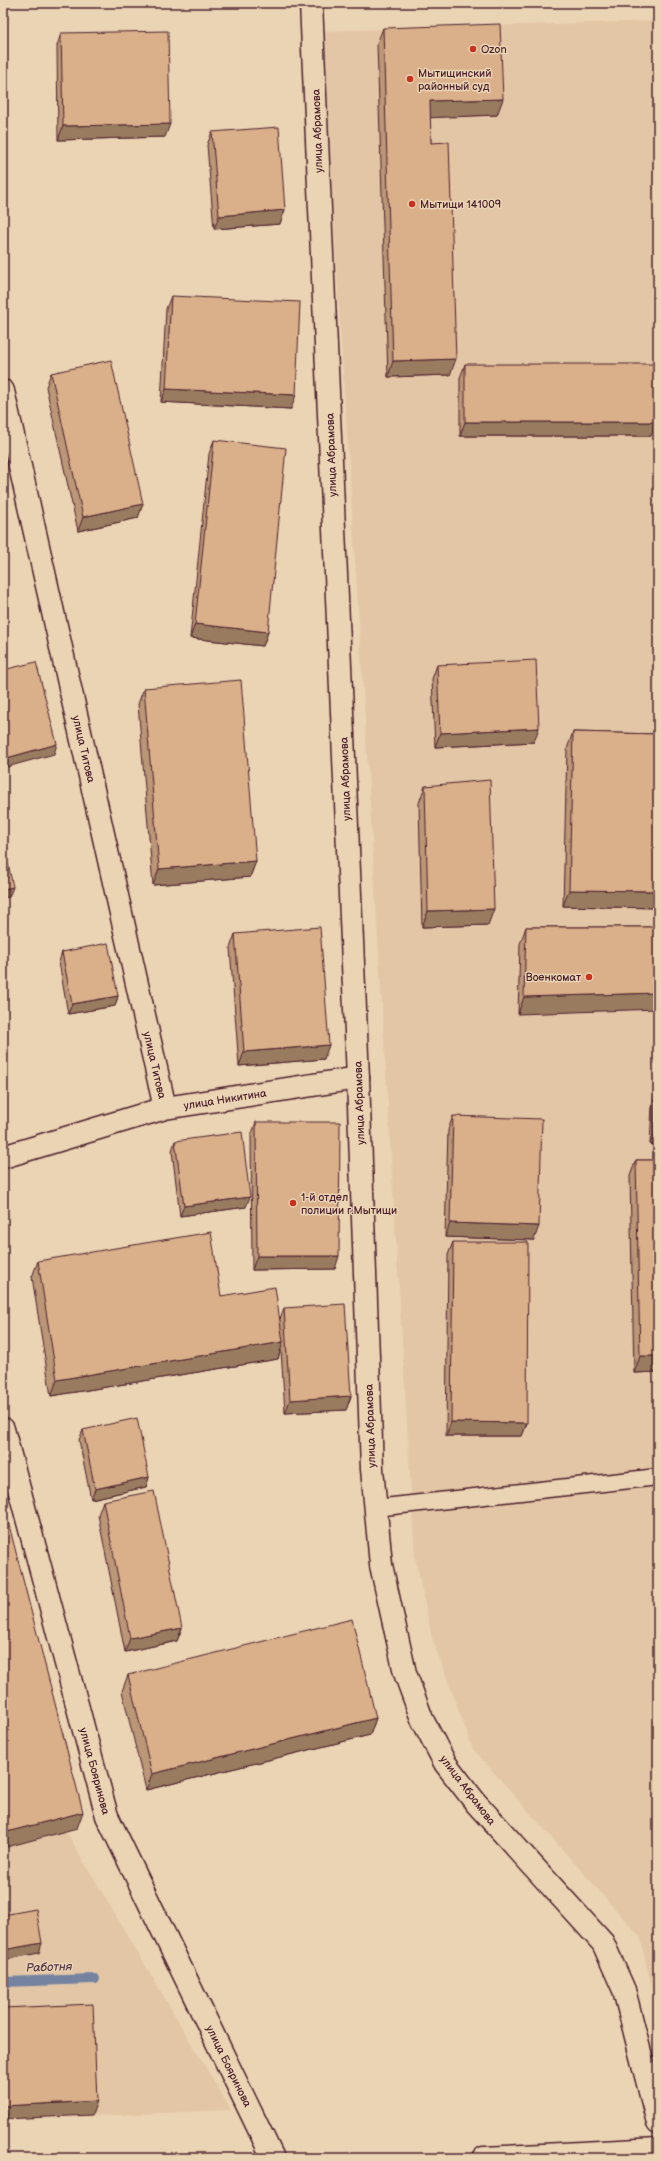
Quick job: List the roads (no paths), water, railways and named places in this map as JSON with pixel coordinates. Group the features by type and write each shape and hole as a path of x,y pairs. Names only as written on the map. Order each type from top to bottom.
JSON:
{"street":[{"name":"улица Абрамова","path":"311,3 358,1078 372,1469 381,1565 405,1673 422,1719 445,1763 476,1804 603,1943 624,1990 658,2123"},
{"name":"улица Титова","path":"3,390 165,1108"},
{"name":"улица Никитина","path":"3,1157 165,1108 358,1078"},
{"name":"улица Бояринова","path":"3,1429 107,1816 273,2158"},
{"path":"484,2158 658,2149"}],"lane":[{"path":"376,1508 658,1477"}],"waterway":[{"name":"Работня","path":"3,1982 95,1979"}],"place":[{"name":"Ozon","path":"473,49"},
{"name":"Мытищинский районный суд","path":"410,79"},
{"name":"Мытищи 141009","path":"412,204"},
{"name":"Военкомат","path":"589,977"},
{"name":"1-й отдел полиции г.Мытищи","path":"293,1203"}]}
